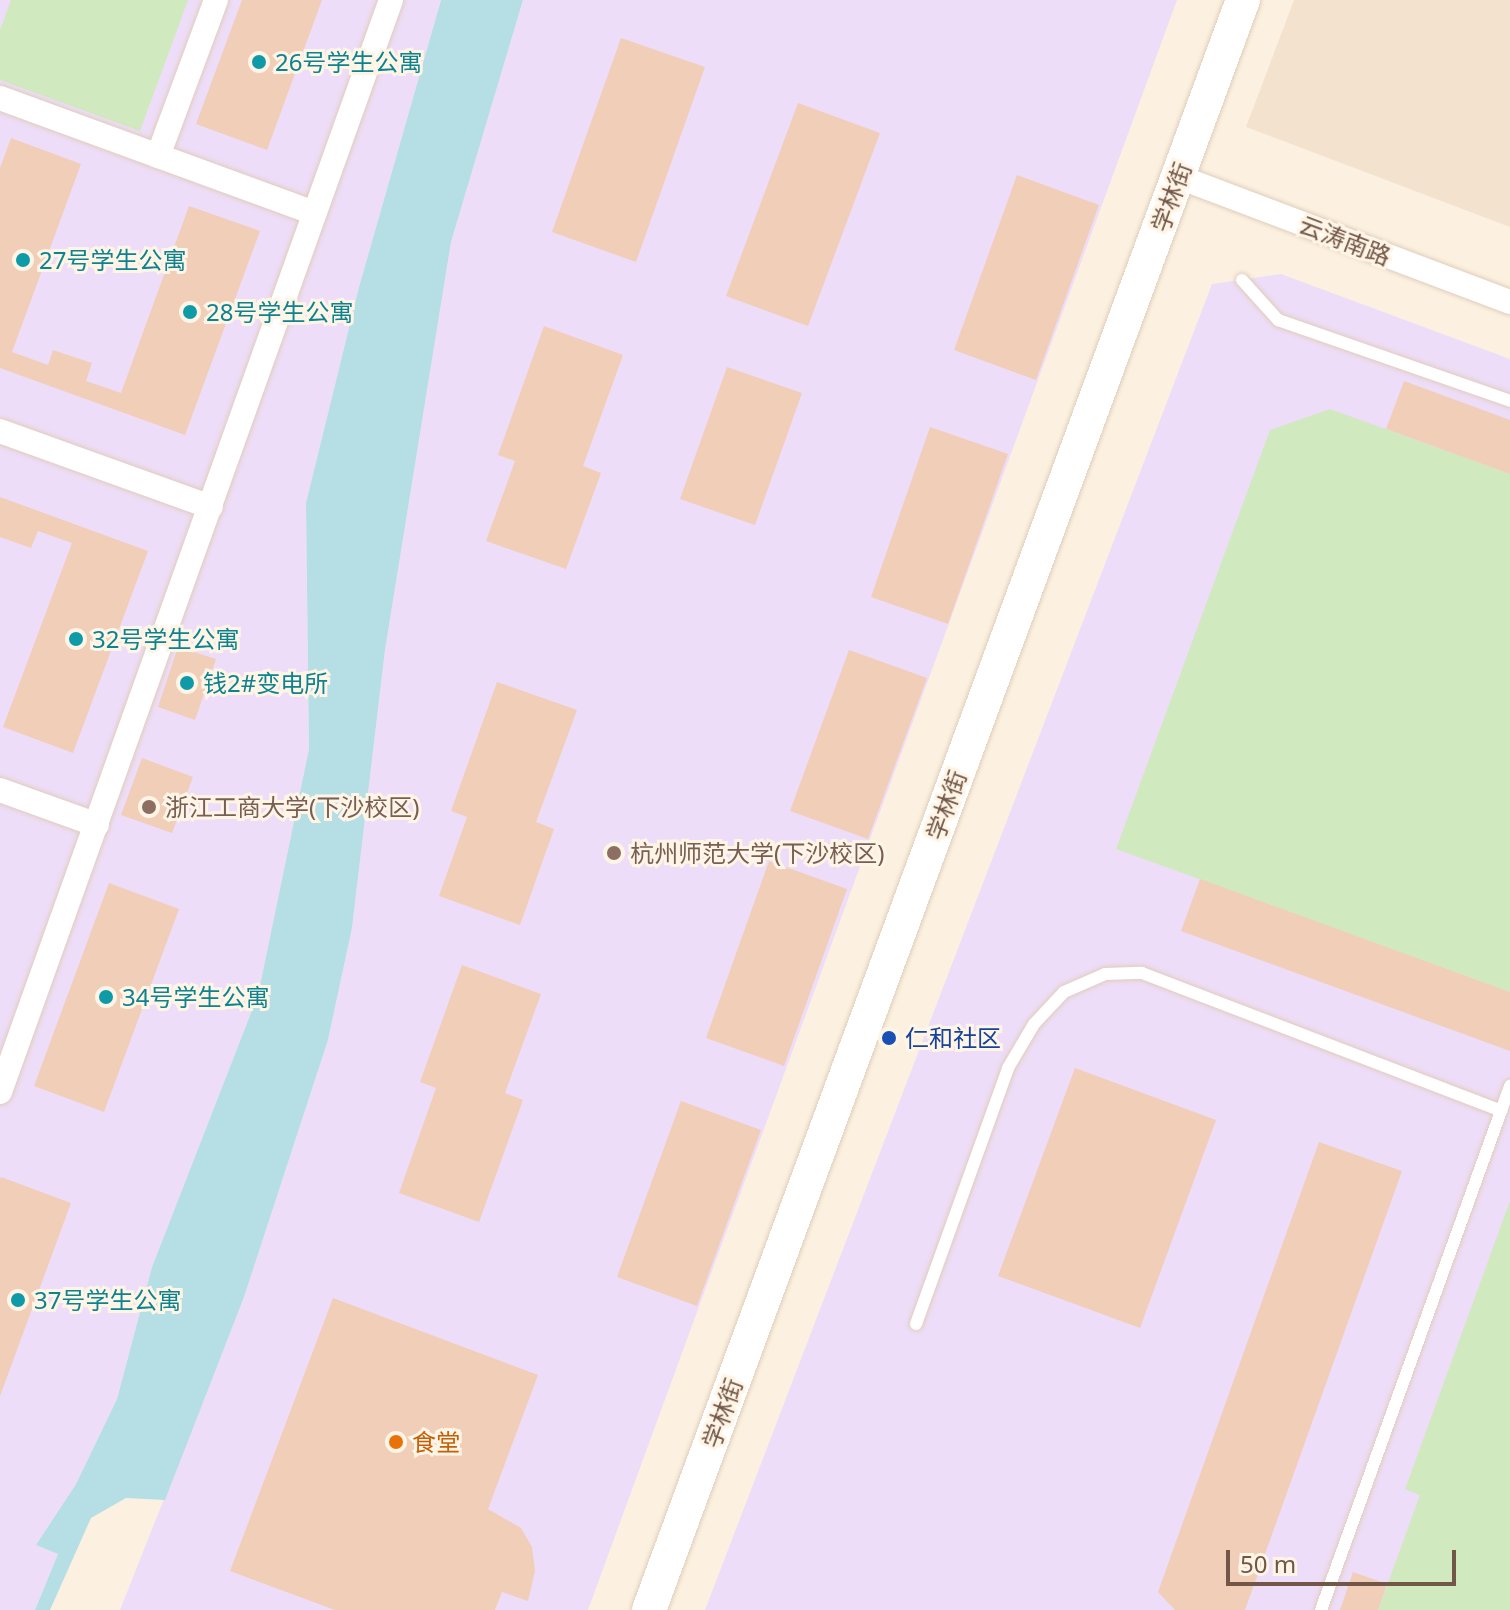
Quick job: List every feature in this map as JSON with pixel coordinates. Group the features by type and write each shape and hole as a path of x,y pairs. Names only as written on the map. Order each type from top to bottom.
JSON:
{"main road":[{"name":"学林街","path":"649,1610 1243,0"}],"street":[{"path":"158,156 216,0"},
{"path":"0,1092 391,0"},
{"path":"0,98 315,213"},
{"name":"云涛南路","path":"1179,177 1510,302"},
{"path":"0,431 211,507"},
{"path":"0,790 97,825"}],"lane":[{"path":"1242,280 1278,320 1510,401"},
{"path":"916,1324 1008,1068 1034,1024 1064,992 1105,974 1142,973 1501,1111"},
{"path":"1321,1610 1510,1086"}],"shaded area":[{"name":"浙江工商大学(下沙校区)","path":"0,0 441,0 359,287 306,503 309,749 258,995 152,1267 117,1399 76,1484 36,1545 58,1554 35,1610 0,1610"},
{"name":"杭州师范大学(下沙校区)","path":"523,0 1177,0 588,1610 120,1610 244,1297 328,1040 352,928 385,650 451,242"},
{"path":"1294,0 1510,0 1510,227 1246,127"},
{"path":"1281,274 1510,359 1510,1610 705,1610 1212,284"}],"green space":[{"path":"11,0 188,0 140,131 0,80 0,30"},
{"path":"1330,409 1510,474 1510,992 1116,849 1270,430"},
{"path":"1510,1201 1510,1610 1378,1610 1420,1495 1405,1489"}],"water":[{"path":"441,0 523,0 451,242 385,650 352,928 328,1040 244,1297 165,1500 126,1498 91,1518 50,1610 35,1610 58,1554 36,1545 76,1484 117,1399 152,1267 258,995 309,749 306,503 359,287"}],"building":[{"name":"26号学生公寓","path":"242,0 322,0 267,150 196,124"},
{"path":"621,38 705,67 636,262 552,232"},
{"path":"798,103 880,133 808,326 726,296"},
{"path":"11,138 81,164 12,352 48,365 53,350 92,363 86,381 121,393 189,206 260,231 185,435 0,368 0,168"},
{"path":"1017,175 1099,205 1036,380 954,350"},
{"path":"544,326 623,355 583,466 601,473 566,569 486,541 515,461 498,455"},
{"path":"727,367 802,393 755,525 680,499"},
{"path":"1404,381 1510,420 1510,474 1386,429"},
{"path":"930,427 1008,454 948,624 871,597"},
{"name":"32号学生公寓","path":"0,497 148,551 73,753 3,727 72,543 38,531 31,548 0,537"},
{"name":"钱2#变电所","path":"178,647 216,659 195,720 158,707"},
{"path":"849,650 927,678 868,839 790,811"},
{"path":"497,682 577,710 536,822 554,829 520,925 439,896 467,817 451,811"},
{"path":"142,758 193,777 172,833 121,815"},
{"path":"769,861 847,889 784,1066 706,1038"},
{"path":"1200,879 1510,992 1510,1051 1181,931"},
{"name":"34号学生公寓","path":"109,883 179,909 104,1112 34,1086"},
{"path":"462,965 541,994 505,1093 523,1100 479,1222 399,1193 436,1088 420,1082"},
{"path":"1075,1068 1216,1120 1140,1328 998,1276"},
{"path":"681,1101 761,1130 697,1306 617,1277"},
{"path":"1319,1142 1402,1171 1245,1610 1175,1610 1158,1592"},
{"name":"37号学生公寓","path":"1,1177 71,1203 0,1396 0,1180"},
{"name":"食堂","path":"333,1298 538,1375 488,1509 521,1528 532,1547 535,1571 528,1601 502,1592 495,1610 335,1610 230,1571"},
{"path":"1353,1572 1387,1584 1378,1610 1340,1610"}],"place":[{"name":"26号学生公寓","path":"259,62"},
{"name":"27号学生公寓","path":"23,260"},
{"name":"28号学生公寓","path":"190,312"},
{"name":"32号学生公寓","path":"76,639"},
{"name":"钱2#变电所","path":"187,683"},
{"name":"浙江工商大学(下沙校区)","path":"149,807"},
{"name":"杭州师范大学(下沙校区)","path":"614,853"},
{"name":"34号学生公寓","path":"106,997"},
{"name":"仁和社区","path":"889,1038"},
{"name":"37号学生公寓","path":"18,1300"},
{"name":"食堂","path":"396,1442"}]}
